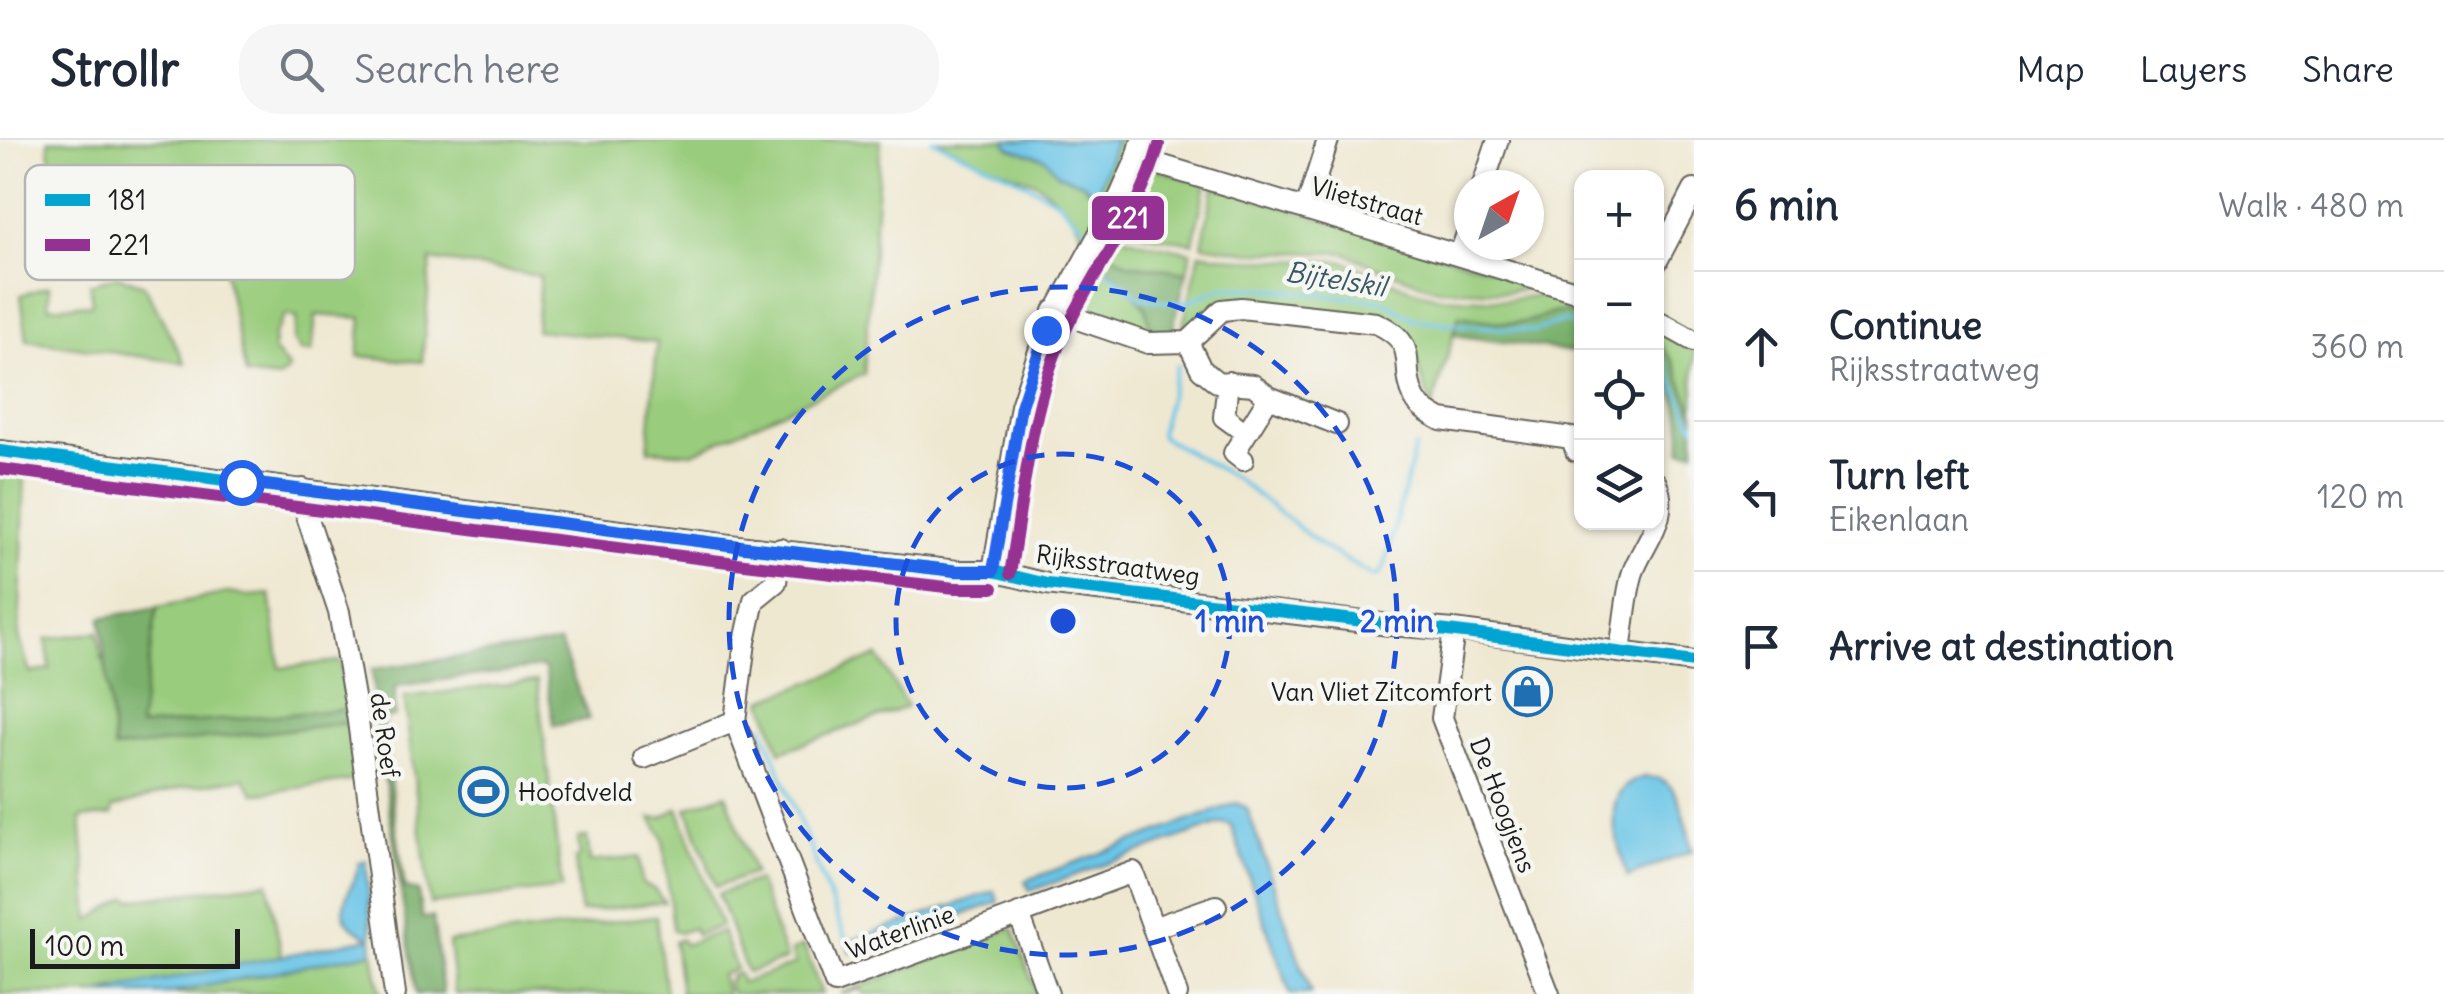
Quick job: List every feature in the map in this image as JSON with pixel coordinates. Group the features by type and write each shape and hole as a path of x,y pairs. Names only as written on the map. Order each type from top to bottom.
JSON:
{"street":[{"path":"1306,209 1328,140"},
{"path":"1488,170 1498,140"},
{"path":"993,571 1021,406 1046,330 1120,196 1140,149"},
{"name":"Vlietstraat","path":"1140,149 1306,209 1454,252"},
{"path":"1658,260 1694,190"},
{"name":"Vlietstraat","path":"1479,260 1574,290"},
{"path":"1054,311 1148,343 1171,344 1188,342 1222,310 1241,308 1376,323 1396,332 1406,352 1415,399 1424,411 1440,420 1572,438 1574,444"},
{"path":"1664,324 1694,341"},
{"path":"1188,342 1201,369 1217,382 1253,385 1269,397 1337,424"},
{"path":"1228,382 1224,417 1246,433"},
{"path":"1243,460 1234,453 1269,397"},
{"name":"Rijksstraatweg","path":"0,451 781,550 957,571 993,571 1066,586 1694,662"},
{"name":"de Roef","path":"303,489 303,504 339,612 396,994"},
{"path":"1620,651 1634,572 1655,530"},
{"name":"Waterlinie","path":"781,550 776,582 754,600 736,721 834,983 1134,872 1177,994"},
{"name":"De Hoogjens","path":"1454,630 1442,718 1549,994"},
{"path":"644,758 736,721"},
{"path":"1154,928 1216,906"},
{"path":"1019,914 1048,994"}],"green space":[{"path":"48,140 881,140 864,374 693,453 648,450 657,342 536,330 540,276 431,260 422,362 358,356 362,318 316,315 312,352 300,351 293,340 297,318 285,315 274,335 273,350 289,369 278,379 246,375 226,280 355,280 355,165 51,165"},
{"path":"936,140 1008,140 1006,144 1011,148 1046,159 1058,174 1098,191 1116,140 1132,140 1117,184 1088,239 1059,202 1038,183"},
{"path":"1137,163 1206,184 1193,243 1110,223"},
{"path":"1214,186 1547,286 1505,292 1437,289 1346,253 1249,252 1202,245"},
{"path":"1106,231 1191,252 1187,272 1129,264 1097,245"},
{"path":"1097,245 1129,264 1187,272 1170,339 1152,336 1146,308 1091,256"},
{"path":"1200,253 1248,260 1344,261 1436,297 1506,300 1563,291 1574,295 1574,316 1560,312 1517,323 1459,317 1432,408 1404,333 1238,300 1181,334"},
{"path":"1091,256 1146,308 1152,336 1066,303"},
{"path":"130,280 144,285 185,363 27,340 21,295 49,286 49,307 92,304 90,284"},
{"path":"1565,311 1574,315 1574,352 1453,335 1459,316 1517,323"},
{"path":"1664,330 1694,347 1694,413 1673,361 1664,350"},
{"path":"1664,350 1673,361 1694,413 1694,451 1681,450 1678,406 1667,375"},
{"path":"0,467 25,470 19,636 30,673 50,669 46,639 98,632 105,660 114,749 349,723 356,780 254,794 244,778 180,788 113,808 112,815 81,818 90,920 128,897 131,900 268,882 282,957 97,994 0,994"},
{"path":"227,593 270,594 280,668 340,661 347,709 138,727 157,607"},
{"path":"157,607 139,727 347,709 349,723 114,749 101,618"},
{"path":"560,643 589,719 554,726 545,669 541,667 395,689 395,716 383,719 405,888 418,891 422,918 433,917 443,994 416,994 372,669"},
{"path":"878,656 907,707 780,752 763,700"},
{"name":"Hoofdveld","path":"537,681 562,888 430,904 404,697"},
{"path":"726,794 754,873 716,887 687,808"},
{"path":"678,808 721,926 696,935 693,928 679,933 673,930 663,838 651,818 662,818"},
{"path":"587,837 590,862 639,857 642,884 654,889 664,902 580,912 575,859 580,857 578,838"},
{"path":"758,880 786,959 747,973 718,894"},
{"path":"656,916 666,994 455,994 449,942"},
{"path":"1013,928 1037,994 863,994 861,989 840,994"},
{"path":"722,931 736,969 721,975 727,994 681,994 674,942 681,939 684,945"},
{"path":"804,946 822,994 732,994 727,981 730,976 738,973 742,983 795,964 791,951"},
{"path":"373,952 380,994 167,994"}],"water":[{"path":"1008,140 1116,140 1098,192 1093,193 1083,183 1058,174 1046,159 1011,148 1006,144"},
{"path":"1644,777 1660,779 1674,791 1692,851 1627,877 1616,833 1615,805 1619,793"},
{"path":"1236,803 1247,808 1311,994 1290,994 1231,825 1222,823 1030,891 1025,881"},
{"path":"366,861 373,952 166,994 97,994 369,938 349,924 344,909 359,862"},
{"path":"994,891 999,902 850,953 847,942"}],"waterway":[{"name":"Bijtelskil","path":"932,140 1013,176 1059,202 1082,226"},
{"name":"Bijtelskil","path":"1094,261 1141,298 1176,303 1224,287 1259,288 1384,301 1414,319 1441,323 1534,331 1564,321 1574,325"},
{"name":"Bijtelskil","path":"1664,362 1694,426"},
{"path":"1177,366 1162,437 1235,478 1322,546 1373,576 1377,577 1384,568 1415,447"},
{"path":"762,725 847,942"}],"transit line":[{"name":"221","path":"1010,574 1029,452 1052,363 1075,312 1140,195 1159,145"},
{"name":"181","path":"0,451 738,546 957,571 993,571 1047,584 1694,662"},
{"name":"221","path":"0,469 736,563 955,588 993,588"}],"place":[{"name":"Van Vliet Zitcomfort","path":"1527,692"},
{"name":"Hoofdveld","path":"483,792"}],"route":[{"path":"241,482 738,546 957,571 993,571 1021,406 1046,330"}]}
